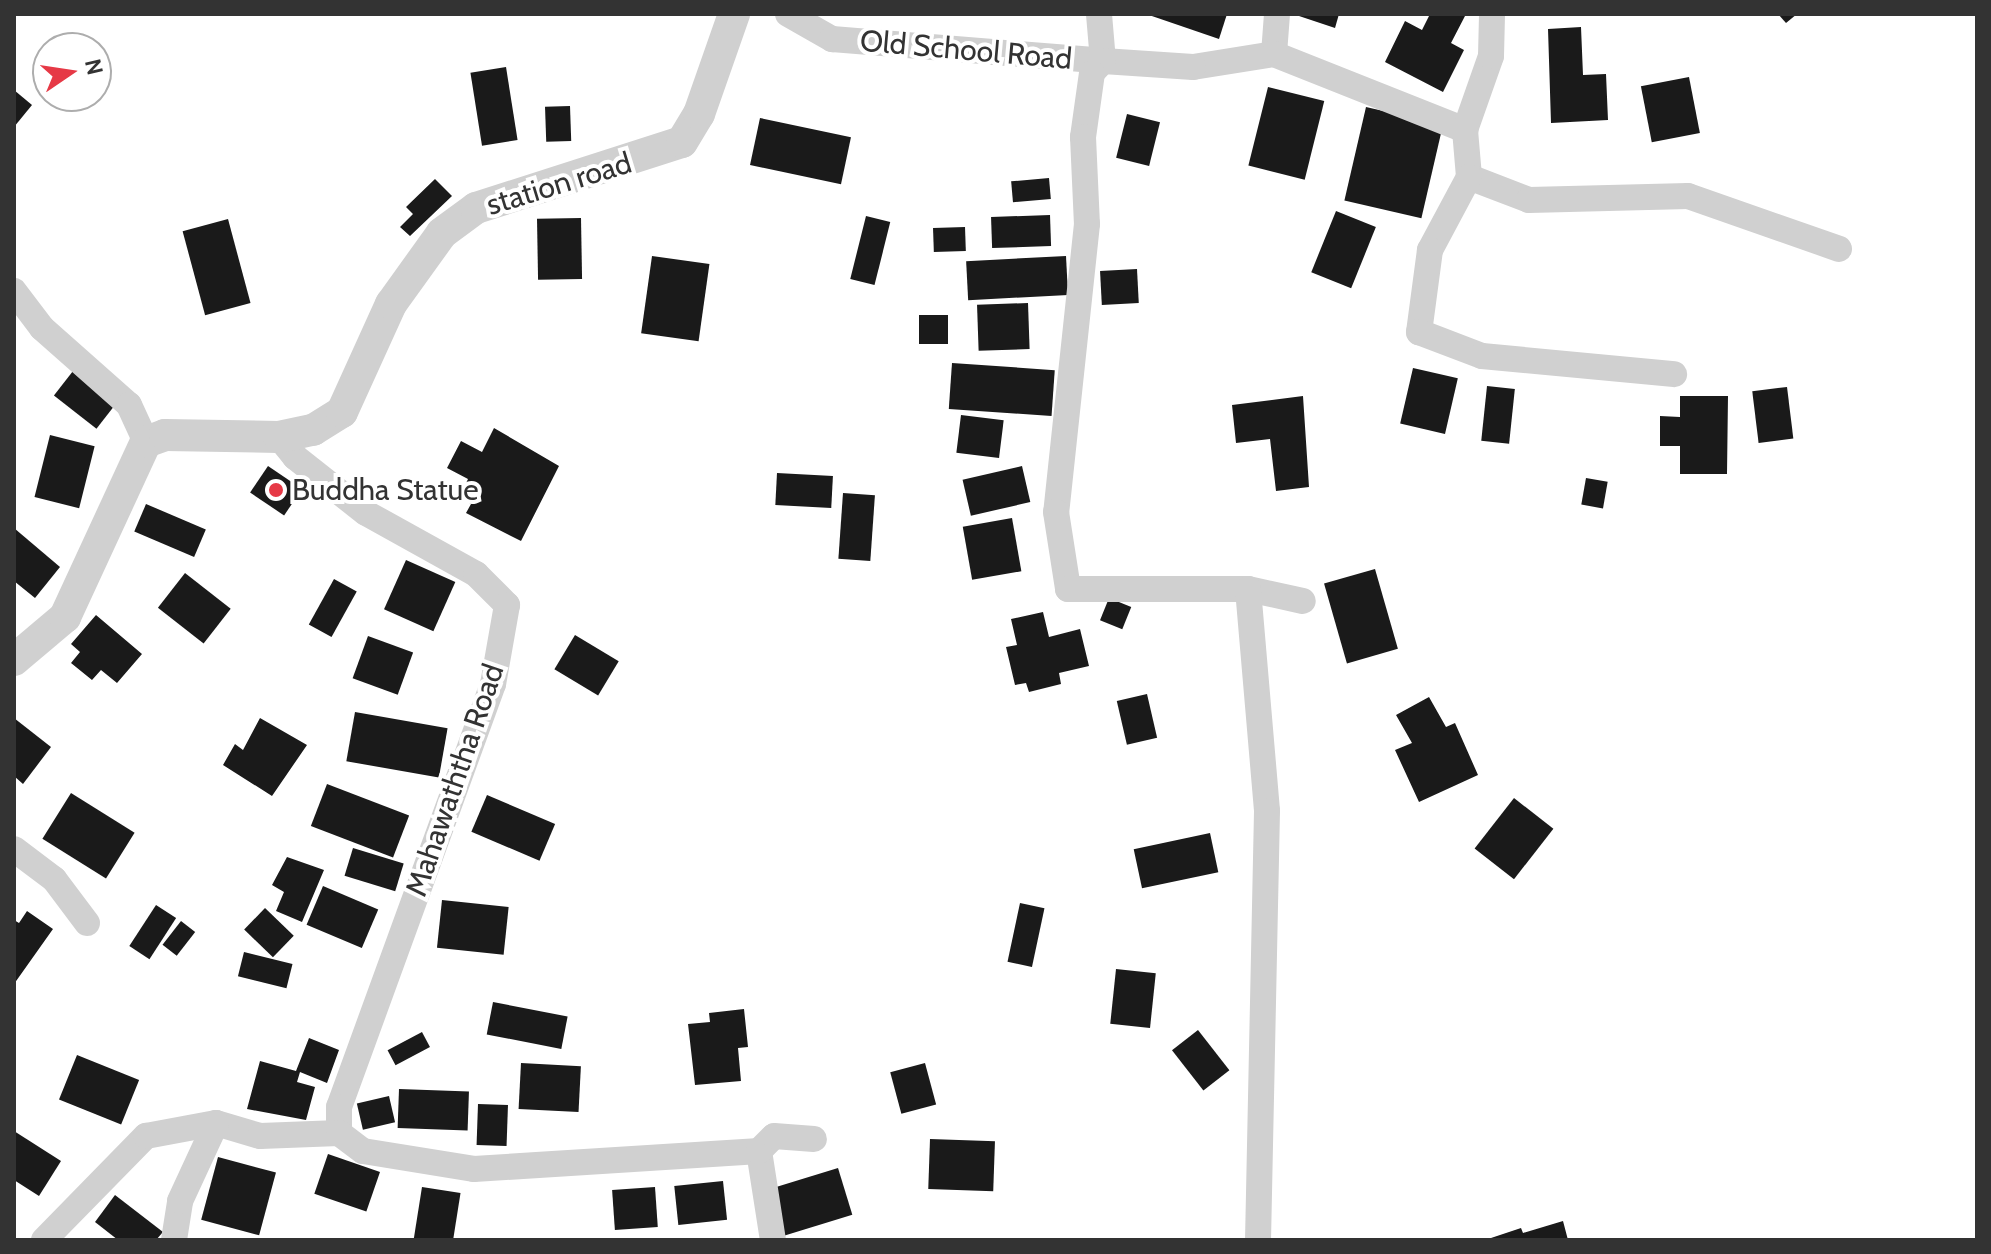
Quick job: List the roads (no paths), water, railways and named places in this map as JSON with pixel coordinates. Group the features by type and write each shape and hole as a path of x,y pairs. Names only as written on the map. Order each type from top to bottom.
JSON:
{"street":[{"name":"station road","path":"146,442 165,435 279,437 313,430 342,412 391,304 442,233 476,208 682,142 699,114 734,14"},
{"name":"Old School Road","path":"788,14 832,39 1193,67 1274,54"},
{"path":"1099,14 1103,61 1092,73 1083,137 1087,224 1056,512 1068,589 1248,589 1303,601"},
{"path":"1277,14 1274,54 1465,130"},
{"path":"1492,14 1491,56 1465,130 1469,177 1430,250 1419,332 1482,356 1674,374"},
{"path":"1469,177 1529,200 1688,196 1839,249"},
{"path":"14,291 42,328 129,405 146,442 65,617 14,660"},
{"name":"Mahawaththa Road","path":"279,437 295,457 366,513 476,574 507,605 493,684 339,1107 339,1133"},
{"path":"1248,589 1267,811 1258,1240"},
{"path":"14,849 54,879 87,923"},
{"path":"174,1240 180,1201 216,1123"},
{"path":"44,1240 146,1136 216,1123 260,1136 339,1133 363,1151 474,1169 759,1151 774,1136 814,1139"},
{"path":"759,1151 773,1240"}],"place":[{"name":"Buddha Statue","path":"276,490"}]}
